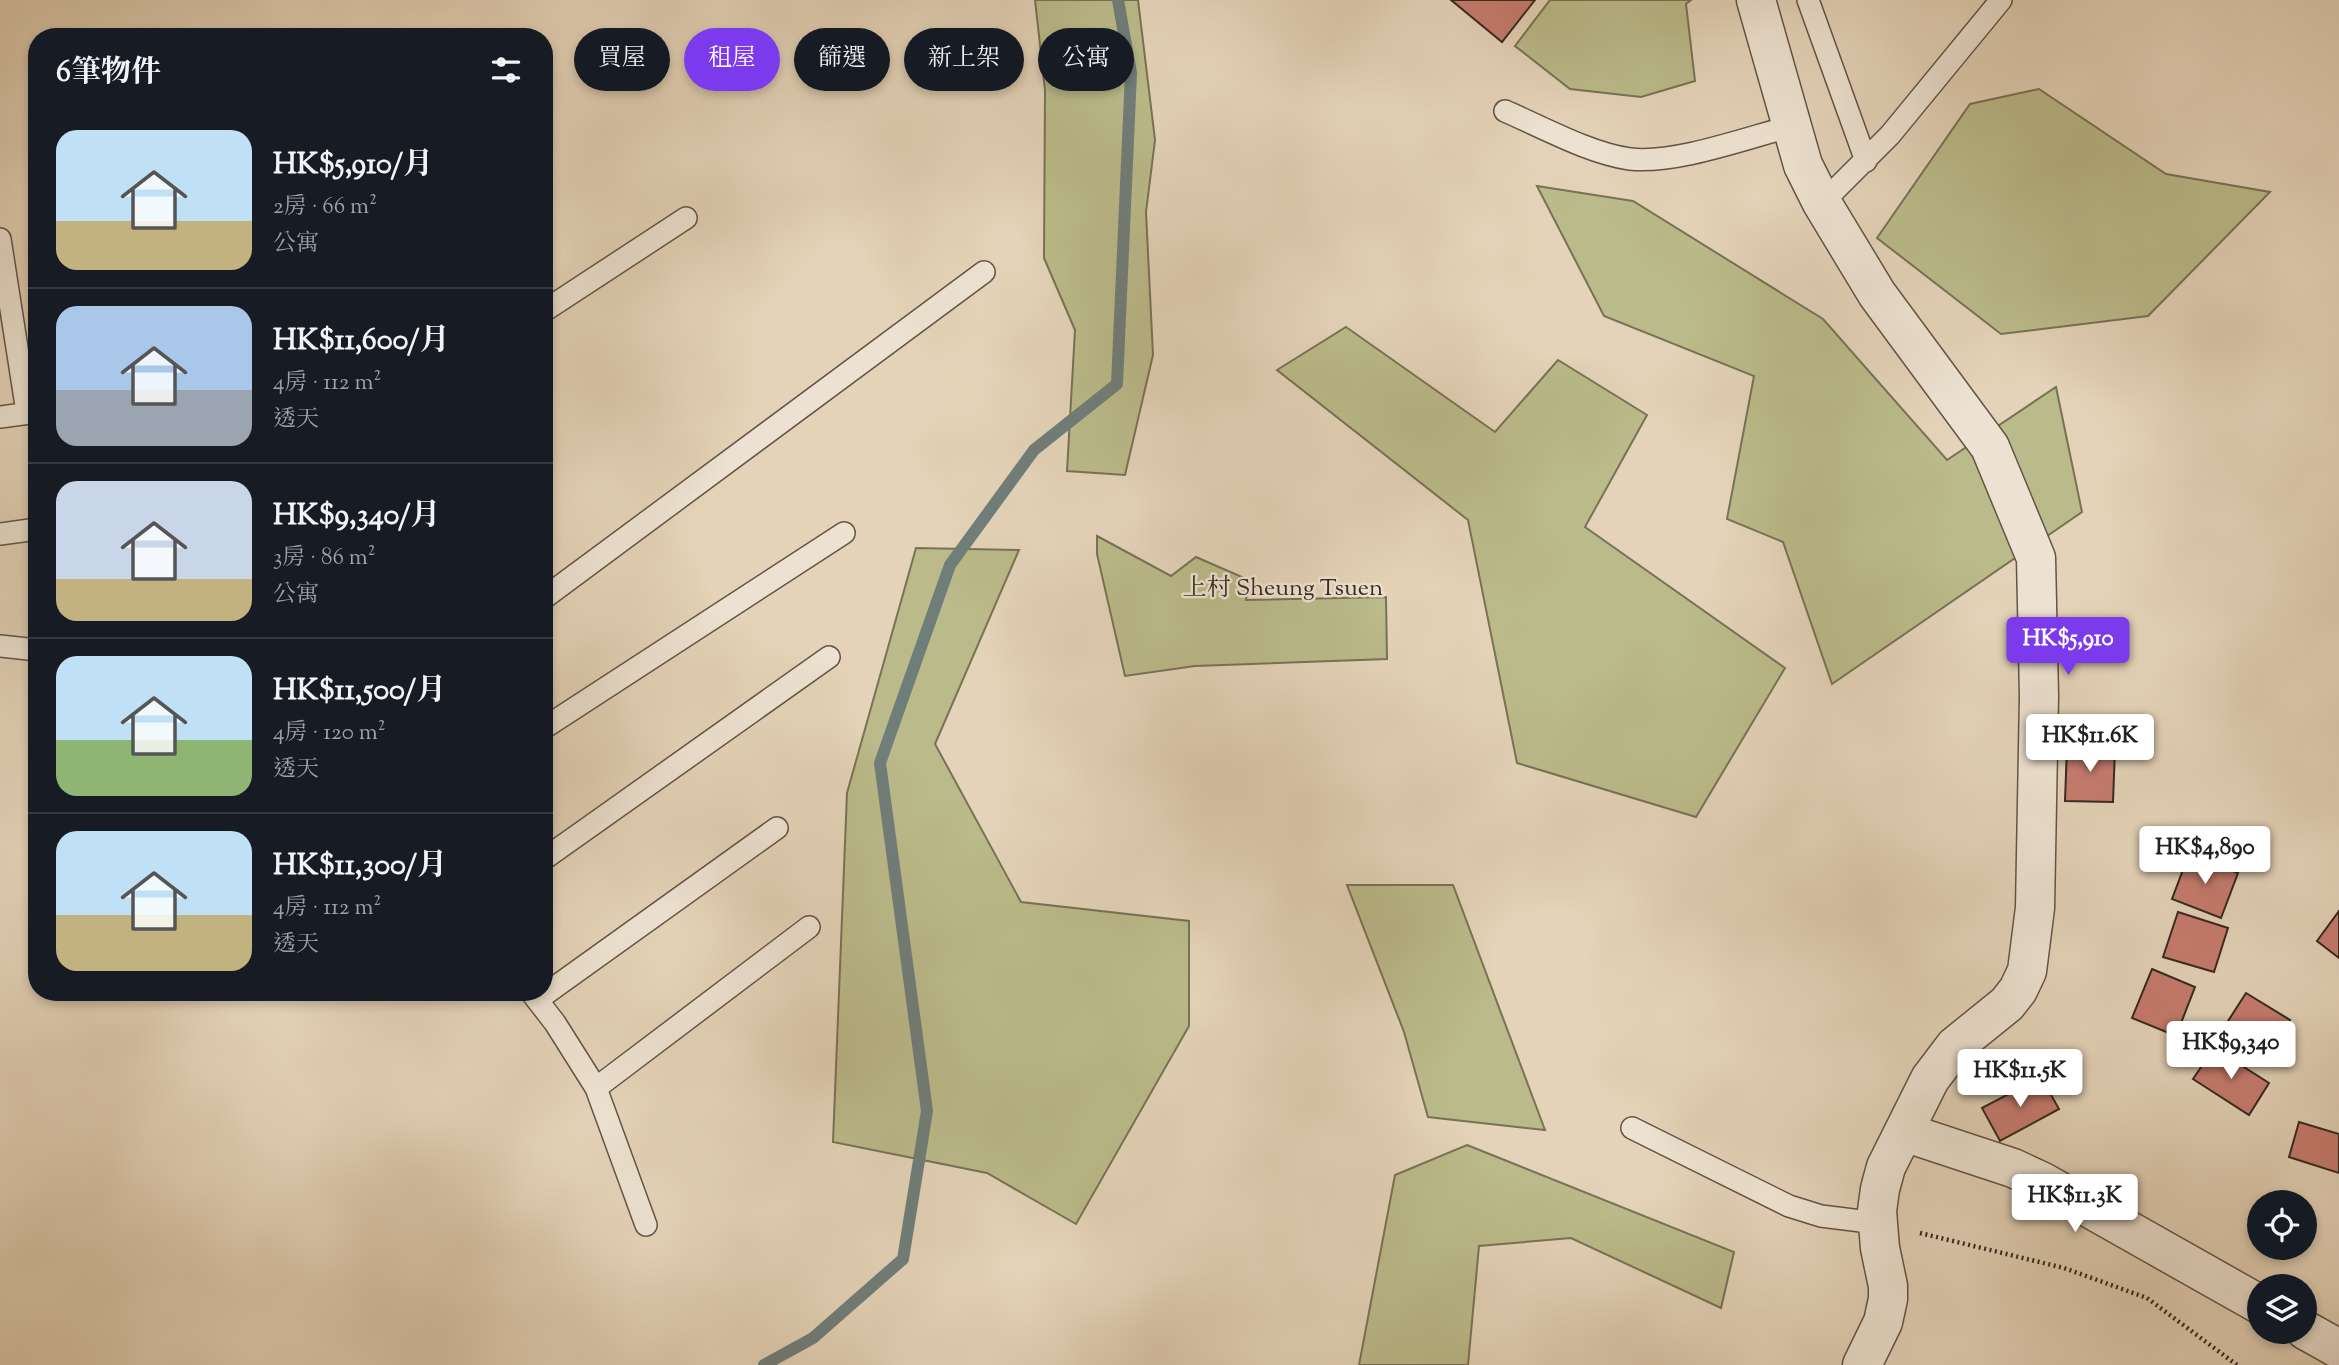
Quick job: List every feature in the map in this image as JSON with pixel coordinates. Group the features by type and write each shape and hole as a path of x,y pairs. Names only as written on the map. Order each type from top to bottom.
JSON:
{"street":[{"path":"1756,0 1804,165 1822,203 1877,294 1990,447 2036,558 2039,696 2035,908 2027,971 2018,990 2007,1004 1955,1046 1930,1079 1886,1167 1880,1189 1877,1223 1888,1299 1883,1322 1862,1365"},
{"path":"1903,1132 2013,1168 2043,1182 2247,1297"},
{"path":"2317,1337 2339,1349"}],"lane":[{"path":"1808,0 1866,161"},
{"path":"1822,203 1866,161 2001,0"},
{"path":"1505,111 1605,153 1630,159 1679,156 1792,126"},
{"path":"553,305 686,218"},
{"path":"0,239 28,390"},
{"path":"553,591 984,272"},
{"path":"0,417 28,413"},
{"path":"0,534 28,530"},
{"path":"553,722 844,533"},
{"path":"0,646 28,649"},
{"path":"553,853 829,657"},
{"path":"553,983 777,828"},
{"path":"596,1088 809,927"},
{"path":"538,1001 596,1088 646,1225"},
{"path":"1632,1128 1789,1206 1821,1216 1877,1223"}],"path":[{"path":"1877,1223 2064,1268 2147,1298 2237,1365"}],"shaded area":[{"path":"1035,0 1138,0 1155,140 1146,212 1153,355 1125,475 1067,471 1075,330 1044,258 1045,91 1134,91 1134,28 1038,28"},
{"path":"1550,0 1691,0 1686,4 1695,81 1641,97 1570,89 1515,46"},
{"path":"2039,89 2166,174 2270,192 2148,316 2001,334 1877,238 1970,104"},
{"path":"1537,186 1633,201 1823,319 1947,460 2056,387 2082,512 1832,684 1783,542 1727,519 1754,376 1604,316"},
{"path":"1346,327 1495,432 1558,360 1647,415 1585,527 1785,668 1696,817 1517,763 1468,520 1277,370"},
{"path":"1097,536 1171,576 1196,557 1249,580 1246,600 1386,597 1387,659 1195,666 1125,676 1097,554"},
{"path":"916,548 1019,550 935,744 1021,902 1189,921 1189,1026 1076,1224 987,1173 833,1142 847,793"},
{"path":"1347,885 1453,885 1545,1130 1428,1117 1404,1032"},
{"path":"1467,1145 1734,1252 1721,1308 1571,1238 1479,1246 1468,1365 1359,1365 1395,1175"}],"building":[{"path":"1451,0 1535,0 1502,42"},
{"path":"2067,747 2115,748 2113,802 2065,801"},
{"path":"2189,854 2238,873 2221,918 2172,899"},
{"path":"2339,911 2339,958 2317,941"},
{"path":"2178,912 2228,928 2214,972 2163,957"},
{"path":"2152,969 2195,987 2176,1036 2132,1018"},
{"path":"2246,993 2290,1020 2265,1060 2221,1032"},
{"path":"2214,1048 2269,1083 2249,1115 2193,1079"},
{"path":"2041,1077 2059,1109 2000,1141 1982,1108"},
{"path":"2299,1122 2339,1134 2339,1173 2289,1157"}],"waterway":[{"path":"764,1365 813,1338 903,1259 927,1111 880,763 950,565 1034,450 1117,384 1131,73 1118,0"}],"district":[{"name":"上村 Sheung Tsuen","path":"1283,589"}]}
